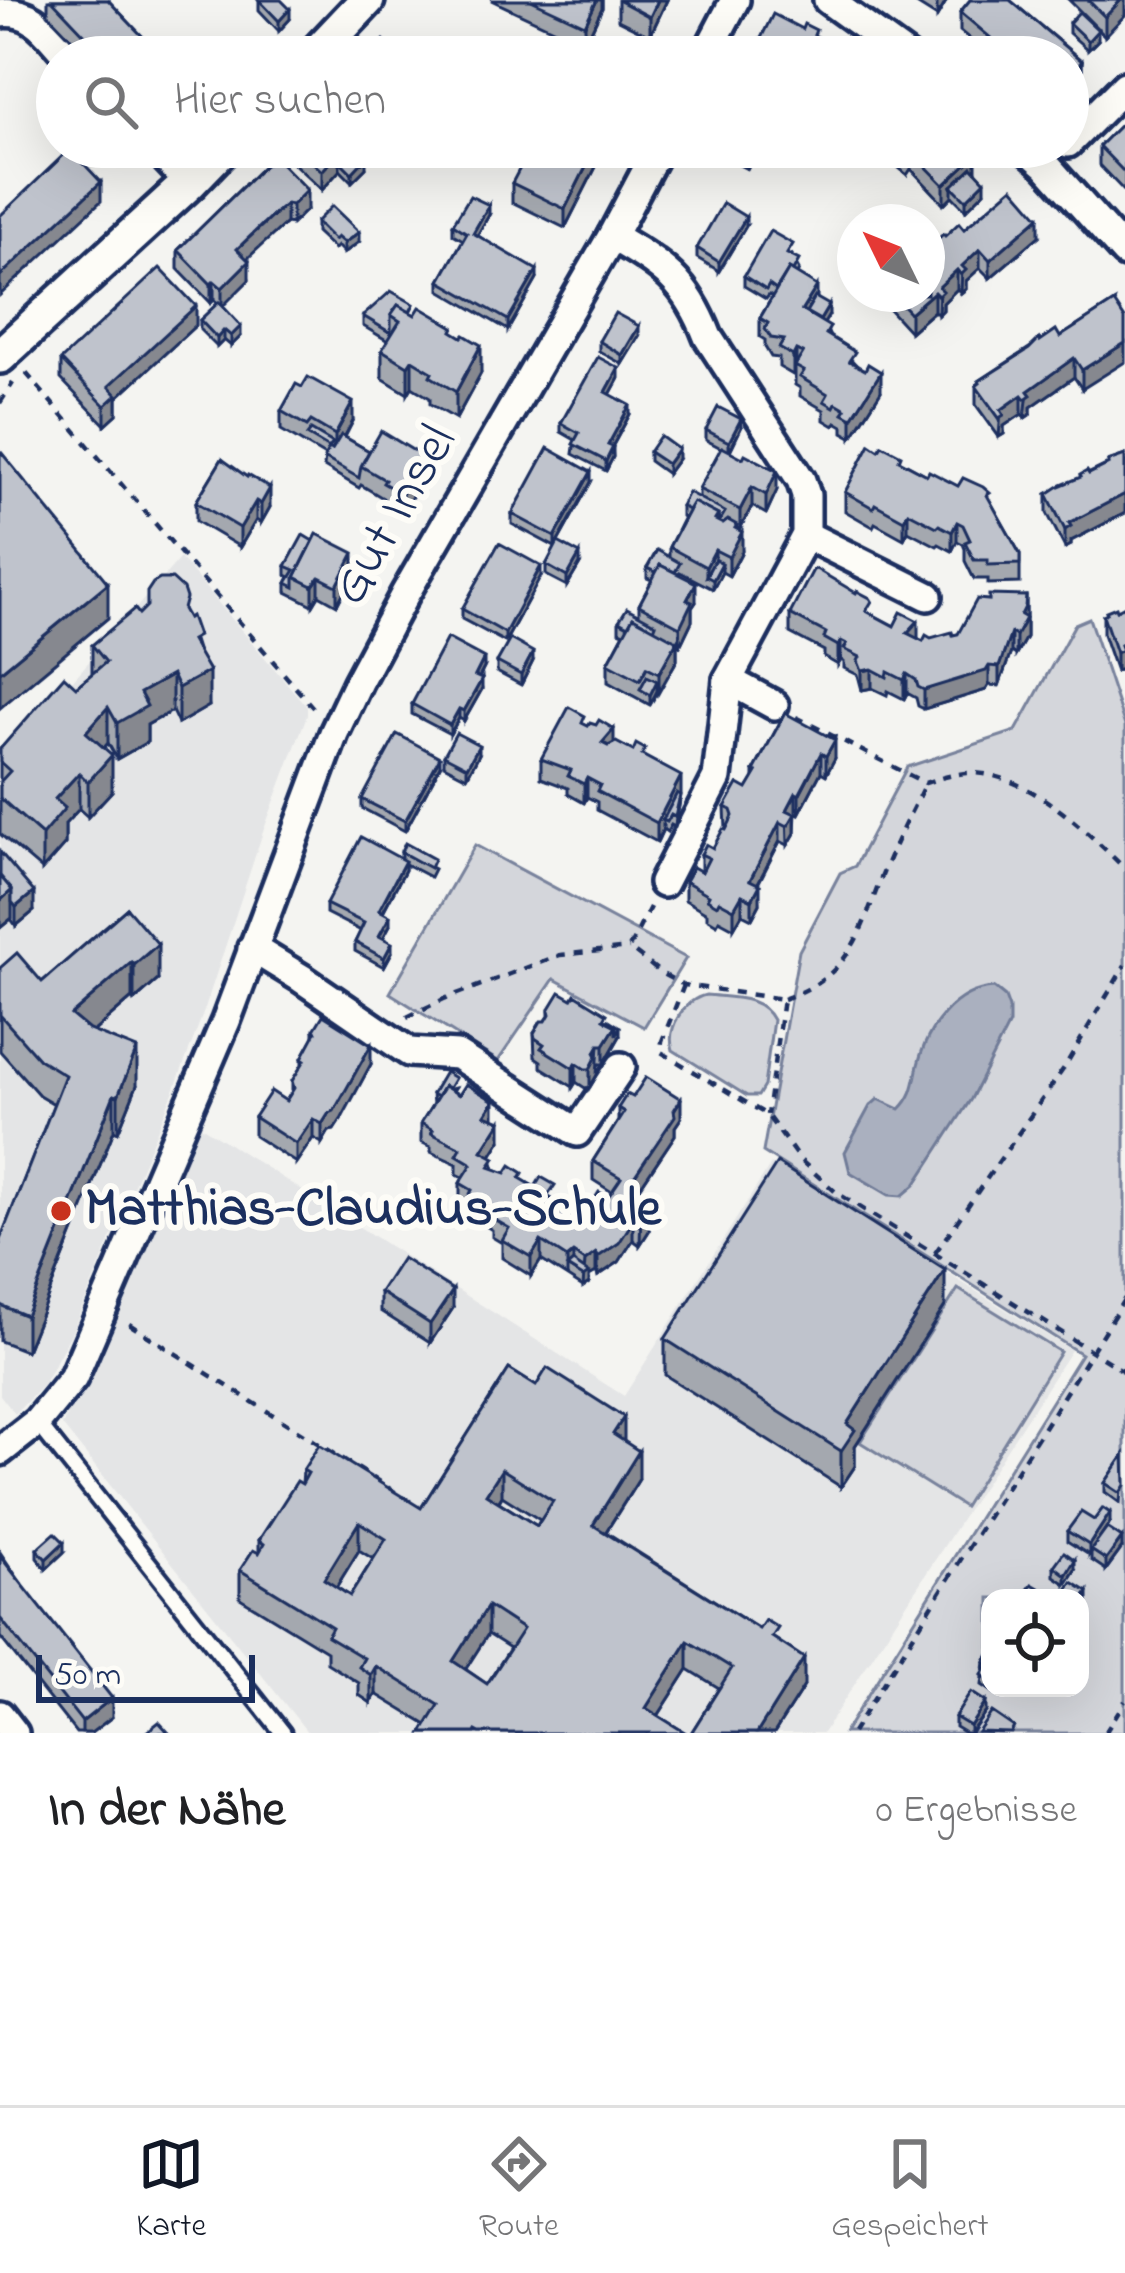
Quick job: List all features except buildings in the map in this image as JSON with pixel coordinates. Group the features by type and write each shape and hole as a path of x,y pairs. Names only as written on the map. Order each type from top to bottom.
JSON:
{"street":[{"path":"333,36 367,0"},
{"path":"716,36 735,0"},
{"path":"828,0 878,36"},
{"path":"0,14 30,16 49,36"},
{"path":"1089,117 1125,86"},
{"path":"175,168 189,183"},
{"path":"11,362 204,168"},
{"name":"Gut Insel","path":"0,1451 37,1422 73,1378 226,1021 334,733 405,594 648,168"},
{"path":"1064,168 1125,253"},
{"path":"612,236 662,266 689,298 806,495 806,535 728,680 717,778 663,883"},
{"path":"806,535 928,596"},
{"path":"728,680 774,705"},
{"path":"252,948 409,1052 457,1055 577,1132 621,1067"},
{"path":"0,1715 14,1733"}],"lane":[{"path":"37,1422 283,1733"}],"path":[{"path":"11,362 334,733"},
{"path":"774,705 925,783 966,772 1012,780 1077,825 1125,869"},
{"path":"378,1032 444,1000 560,955 628,948 684,985 783,999 802,993 826,979 858,941 896,841 925,783"},
{"path":"628,948 663,883"},
{"path":"935,1253 1064,1067 1125,964"},
{"path":"684,985 661,1052 767,1115 799,1159 837,1193 1125,1372"},
{"path":"767,1115 783,999"},
{"path":"852,1733 1125,1298"},
{"path":"104,1308 415,1503 431,1520"},
{"path":"1105,1733 1125,1701"}],"shaded area":[{"path":"180,558 307,707 307,715 175,1088 71,1334 43,1385 15,1414 0,1395 0,763"},
{"path":"1089,618 1125,726 1125,1733 844,1733 1081,1354 763,1152 799,951 840,873 855,866 907,767 1016,731 1075,624"},
{"path":"475,845 686,958 644,1027 554,979 498,1061 390,993"},
{"path":"706,995 753,1002 773,1020 764,1086 758,1096 747,1096 673,1050 672,1033 679,1016"},
{"path":"201,1126 624,1396 771,1164 1071,1350 823,1733 308,1733 62,1425 97,1363"},
{"path":"958,1289 1060,1352 964,1507 860,1442"}],"water":[{"path":"994,988 1005,997 1009,1024 971,1099 915,1185 902,1196 889,1195 850,1172 845,1152 870,1106 878,1099 900,1109 911,1094 922,1051 944,1013 967,996"}],"place":[{"name":"Matthias-Claudius-Schule","path":"61,1211"}]}
